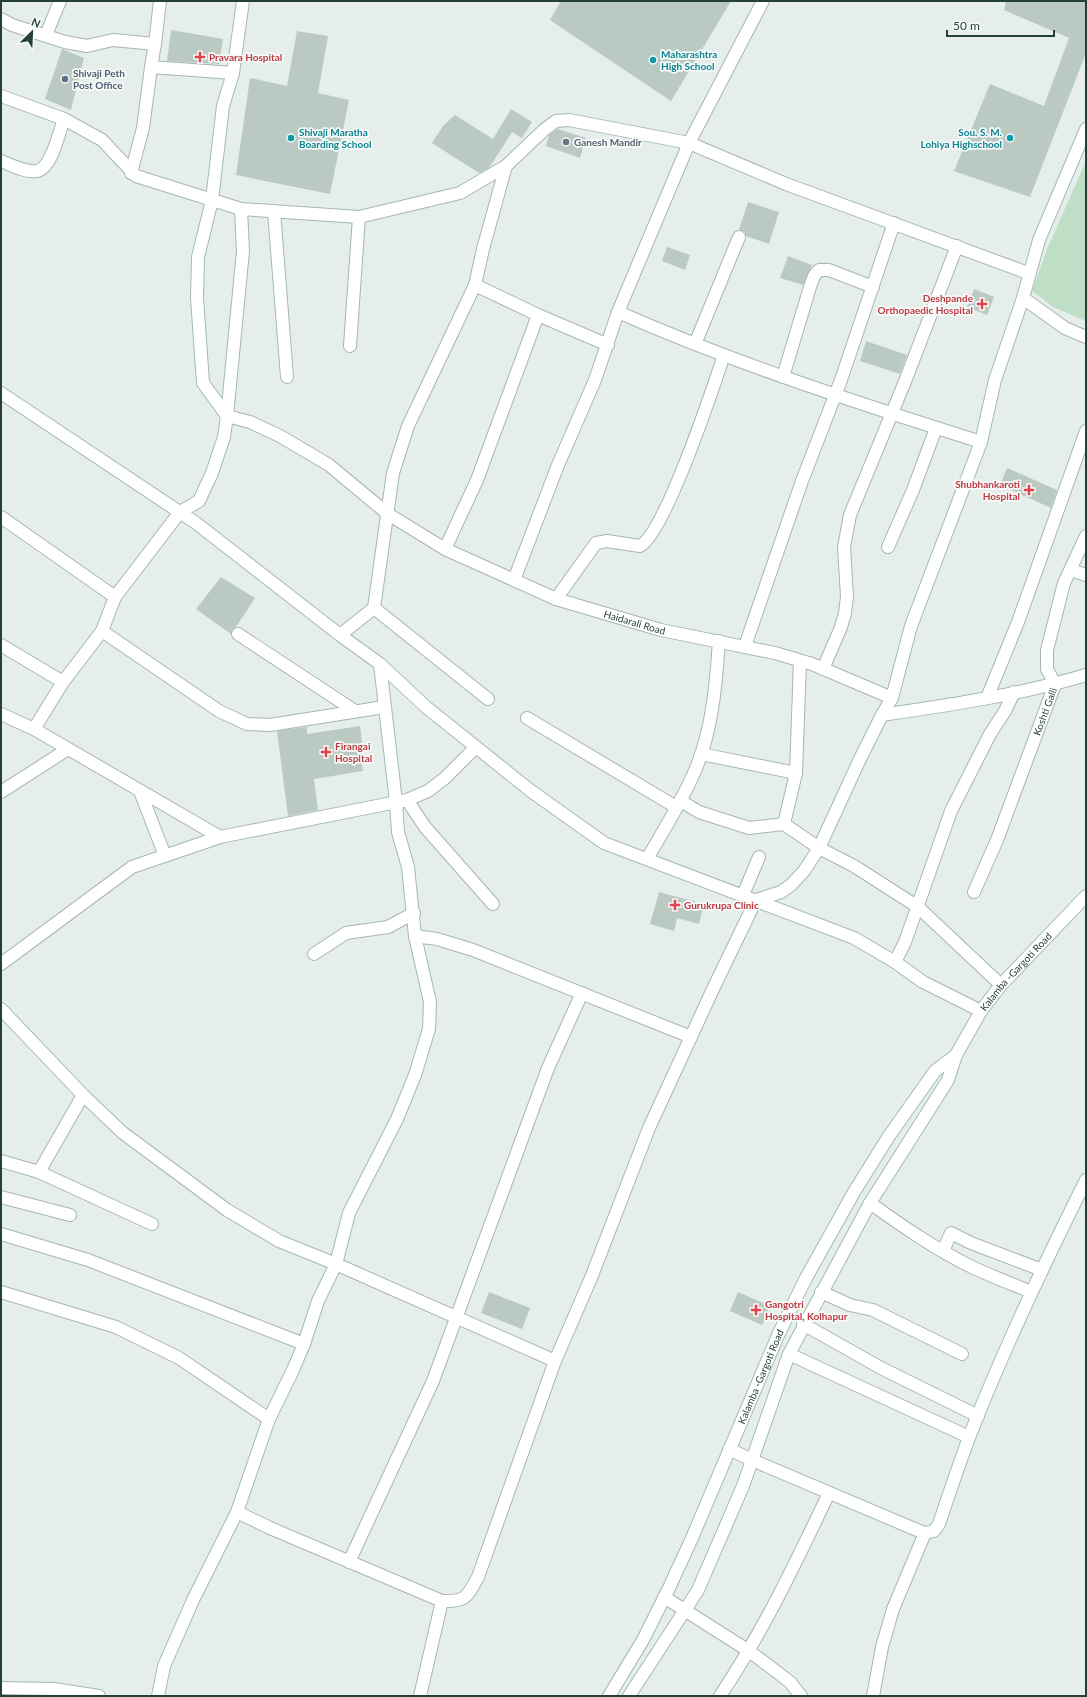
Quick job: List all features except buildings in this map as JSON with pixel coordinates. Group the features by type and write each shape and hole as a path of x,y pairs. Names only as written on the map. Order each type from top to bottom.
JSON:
{"street":[{"path":"46,35 60,1"},
{"path":"131,173 143,128 160,1"},
{"path":"227,416 203,383 197,298 198,257 212,200 223,106 233,73 243,1"},
{"path":"514,580 558,465 595,380 618,312 689,143 763,1"},
{"path":"1,18 12,25 65,42 87,46 113,40 154,44"},
{"path":"151,67 233,73"},
{"path":"1,96 64,120 102,140 131,173 136,176 241,209 359,217 460,193 506,166 545,129 556,121 569,120 689,143 786,184 1028,273"},
{"path":"1,161 29,171 38,171 46,166 52,154 64,120"},
{"path":"237,1512 270,1528 442,1601 457,1601 468,1596 478,1577 555,1361 591,1278 649,1128 691,1037 756,900 781,892 791,885 804,871 819,848 836,808 892,698 911,626 981,442 995,380 1023,298 1028,273 1038,240 1086,129"},
{"path":"340,635 374,608 393,473 408,426 475,285 483,249 506,166"},
{"path":"34,730 63,682 102,631 115,597 180,512 199,501 212,473 224,437 227,416 243,251 241,209"},
{"path":"274,211 287,377"},
{"path":"350,346 359,217"},
{"path":"745,646 794,502 835,394 894,223"},
{"path":"695,344 739,237"},
{"path":"823,669 845,613 846,597 844,547 850,515 957,246"},
{"path":"783,376 810,286 814,276 819,270 829,270 873,287"},
{"path":"475,285 538,316 608,345"},
{"path":"1023,298 1065,328 1086,337"},
{"path":"618,312 724,355 891,414 981,442"},
{"path":"445,549 477,480 538,316"},
{"path":"556,599 596,544 607,541 640,546 649,540 673,492 724,355"},
{"path":"1,393 196,522 340,635 380,664 426,707 531,791 604,843 854,938 894,962 923,982 981,1011"},
{"name":"Haidarali Road","path":"227,416 250,422 280,436 329,465 388,514 445,549 556,599 661,630 745,646 800,661 892,698"},
{"path":"888,547 936,428"},
{"path":"987,698 1018,622 1086,431"},
{"path":"1,517 115,597"},
{"name":"Koshti Galli","path":"974,892 997,840 1054,684 1047,669 1047,650 1064,583 1086,536"},
{"path":"1070,570 1086,575"},
{"path":"374,608 488,699"},
{"path":"102,631 219,712 248,724 270,724 384,707"},
{"path":"238,634 355,711"},
{"path":"647,859 678,804 701,754 716,684 719,642"},
{"path":"1,645 63,682"},
{"path":"784,824 796,773 800,661"},
{"path":"158,1696 164,1666 193,1600 237,1512 269,1419 304,1344 318,1301 336,1264 349,1212 396,1119 415,1075 429,1029 430,1002 415,936 414,913 408,867 398,832 402,801 384,707 380,664"},
{"path":"882,715 987,698 1054,684 1086,675"},
{"path":"894,962 905,942 952,811 990,734 1014,692"},
{"path":"1,714 68,749 220,837"},
{"path":"527,718 678,804 749,828 784,824 819,848 854,866 918,907 1001,985"},
{"path":"1,964 132,867 220,837 402,801 428,791 445,778 476,747"},
{"path":"1,792 68,749"},
{"path":"701,754 796,773"},
{"path":"140,791 165,856"},
{"path":"402,801 493,904"},
{"path":"743,895 759,857"},
{"name":"Kalamba -Gargoti Road","path":"628,1696 698,1590 720,1542 752,1460 788,1354 870,1202 948,1080 956,1055 981,1011 1001,985 1086,896"},
{"path":"314,954 346,933 388,927 414,913"},
{"path":"415,936 437,939 473,950 691,1037"},
{"path":"349,1562 433,1381 548,1068 582,993"},
{"path":"1,1009 83,1095 123,1133 227,1210 279,1241 336,1264 555,1361"},
{"name":"Kalamba -Gargoti Road","path":"609,1696 643,1640 664,1598 692,1538 779,1333 854,1192 889,1136 935,1071 956,1055"},
{"path":"39,1172 83,1095"},
{"path":"1,1161 39,1172 152,1224"},
{"path":"730,1449 752,1460 925,1533 934,1531 939,1524 969,1437 1031,1292 1086,1180"},
{"path":"1,1197 70,1215"},
{"path":"870,1202 912,1233 942,1251 971,1267 1031,1292"},
{"path":"942,1251 951,1233 971,1243 1042,1270"},
{"path":"1,1234 88,1260 304,1344"},
{"path":"1,1292 116,1327 179,1358 269,1419"},
{"path":"821,1292 850,1305 873,1310 962,1354"},
{"path":"803,1324 882,1368 978,1416"},
{"path":"788,1354 969,1437"},
{"path":"720,1696 749,1651 785,1586 829,1493"},
{"path":"873,1696 882,1647 894,1609 925,1533"},
{"path":"664,1598 749,1651 790,1682 801,1696"},
{"path":"420,1696 442,1601"},
{"path":"1,1688 54,1689 99,1696"}],"green space":[{"path":"1086,161 1086,321 1053,307 1032,291 1048,247"}],"place":[{"name":"Pravara Hospital","path":"200,57"},
{"name":"Maharashtra High School","path":"653,60"},
{"name":"Shivaji Peth Post Office","path":"65,79"},
{"name":"Shivaji Maratha Boarding School","path":"291,138"},
{"name":"Sou. S. M. Lohiya Highschool","path":"1010,138"},
{"name":"Ganesh Mandir","path":"566,142"},
{"name":"Deshpande Orthopaedic Hospital","path":"982,304"},
{"name":"Shubhankaroti Hospital","path":"1029,490"},
{"name":"Firangai Hospital","path":"326,752"},
{"name":"Gurukrupa Clinic","path":"675,905"},
{"name":"Gangotri Hospital, Kolhapur","path":"756,1310"}]}
